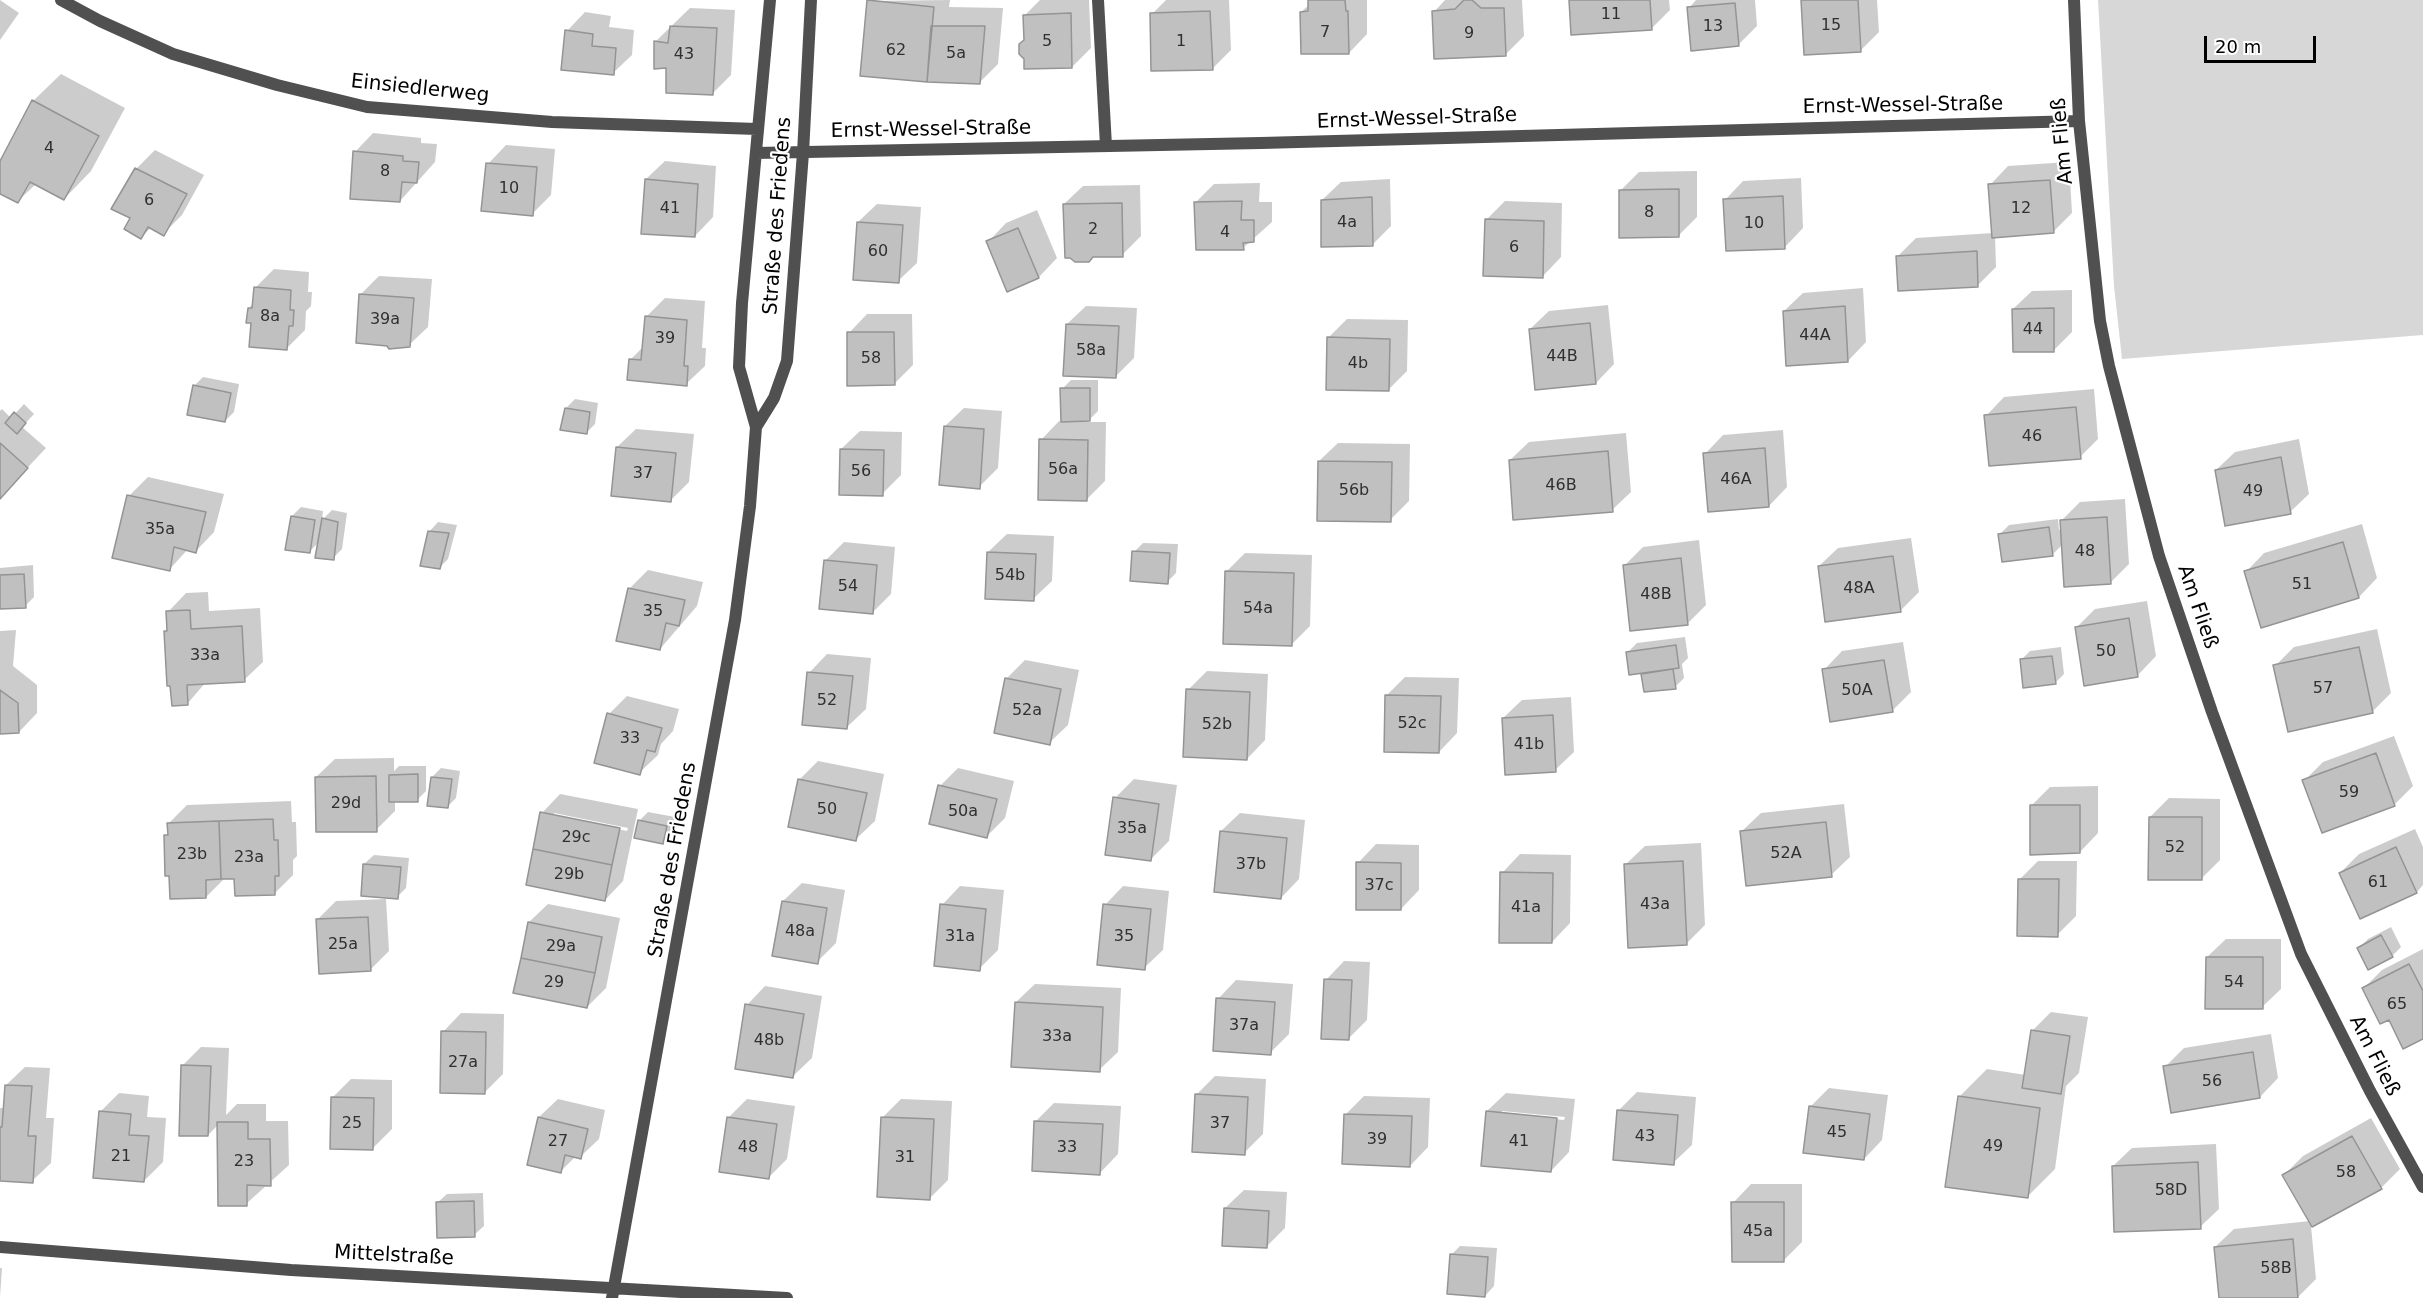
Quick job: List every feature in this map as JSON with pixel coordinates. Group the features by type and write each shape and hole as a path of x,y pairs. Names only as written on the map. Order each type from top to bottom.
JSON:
{"street":[{"name":"Einsiedlerweg","path":"61,0 100,21 173,54 232,73 367,107 552,122 757,129"},
{"name":"Straße des Friedens","path":"613,1293 735,620 750,506 756,427 739,367 742,303 770,0"},
{"name":"Straße des Friedens","path":"756,427 774,398 787,361 803,153 811,0"},
{"path":"1098,0 1106,146"},
{"name":"Am Fließ","path":"2074,0 2079,121 2100,321 2109,366 2159,556 2212,712 2301,954 2370,1091 2423,1187"},
{"name":"Ernst-Wessel-Straße","path":"756,153 2079,121"},
{"name":"Mittelstraße","path":"0,1246 613,1293 786,1298"}],"shaded area":[{"path":"2098,0 2423,0 2423,335 2122,359 2114,286"}],"building":[{"path":"867,0 934,7 927,82 860,76"},
{"path":"1308,0 1345,0 1346,11 1348,11 1349,54 1301,54 1300,12 1308,11"},
{"path":"1464,0 1472,0 1481,8 1504,8 1506,56 1434,59 1432,11 1455,9"},
{"path":"1569,0 1650,0 1652,30 1571,35"},
{"path":"1801,0 1858,0 1861,52 1804,55"},
{"path":"1735,3 1739,46 1691,51 1687,7"},
{"path":"1210,11 1213,70 1151,71 1150,13"},
{"path":"1071,13 1072,68 1024,69 1024,59 1019,54 1019,44 1024,40 1023,15"},
{"path":"670,26 717,28 713,95 666,93 666,68 654,69 654,41 668,43"},
{"path":"931,26 985,26 980,84 927,82"},
{"path":"565,30 593,34 592,46 616,48 614,75 561,70"},
{"path":"32,100 99,136 64,200 30,182 18,203 0,194 0,161"},
{"path":"353,151 403,156 403,161 419,162 417,183 402,182 400,202 350,199"},
{"path":"486,163 537,167 533,216 481,211"},
{"path":"135,168 187,194 164,236 148,227 141,239 124,229 130,218 111,209"},
{"path":"645,179 698,184 695,237 641,234"},
{"path":"2050,180 2054,233 1992,238 1988,184"},
{"path":"1679,189 1679,237 1619,238 1619,190"},
{"path":"1783,196 1785,249 1726,251 1723,199"},
{"path":"1372,197 1373,246 1321,247 1321,200"},
{"path":"1242,201 1241,220 1254,220 1254,242 1243,243 1244,250 1196,250 1194,202"},
{"path":"1122,203 1123,257 1093,257 1089,262 1075,262 1070,258 1065,258 1063,204"},
{"path":"1485,219 1544,221 1543,278 1483,276"},
{"path":"857,222 903,225 899,283 853,280"},
{"path":"1018,228 1039,278 1007,292 986,241"},
{"path":"1977,251 1978,287 1898,291 1896,256"},
{"path":"254,287 291,290 290,310 294,310 293,326 289,326 287,350 249,347 251,323 246,323 248,308 252,308"},
{"path":"359,294 414,298 410,347 389,349 387,346 356,343"},
{"path":"1845,306 1848,362 1786,366 1783,311"},
{"path":"2054,308 2054,352 2013,352 2012,309"},
{"path":"645,316 687,320 684,366 688,366 687,386 627,380 629,359 641,360"},
{"path":"1590,323 1596,384 1535,390 1529,329"},
{"path":"1066,324 1119,326 1116,378 1063,376"},
{"path":"847,332 894,332 895,385 847,386"},
{"path":"1327,337 1390,339 1389,391 1326,390"},
{"path":"193,385 231,393 225,422 187,415"},
{"path":"1060,388 1090,388 1090,421 1061,422"},
{"path":"2076,407 2081,459 1989,466 1984,415"},
{"path":"565,408 590,412 587,434 560,430"},
{"path":"14,412 26,423 17,434 5,423"},
{"path":"944,426 984,429 980,489 939,485"},
{"path":"1039,439 1088,440 1087,501 1038,500"},
{"path":"0,443 28,468 0,499"},
{"path":"616,447 676,453 671,502 611,496"},
{"path":"1765,448 1769,507 1708,512 1703,453"},
{"path":"840,449 884,450 883,496 839,495"},
{"path":"1608,451 1613,512 1513,520 1509,460"},
{"path":"2281,457 2291,514 2225,526 2215,470"},
{"path":"1318,461 1392,462 1391,522 1317,521"},
{"path":"127,495 206,512 196,553 174,547 170,571 112,558"},
{"path":"291,516 315,520 310,553 285,550"},
{"path":"2107,517 2111,584 2064,587 2060,520"},
{"path":"322,518 338,522 334,560 315,558"},
{"path":"2049,527 2053,556 2002,562 1998,534"},
{"path":"428,531 449,533 440,569 420,566"},
{"path":"2343,542 2359,598 2261,628 2244,571"},
{"path":"1132,551 1170,553 1168,584 1130,581"},
{"path":"987,552 1036,554 1034,601 985,599"},
{"path":"1893,556 1901,612 1825,622 1818,566"},
{"path":"1681,558 1688,625 1630,631 1623,565"},
{"path":"824,560 877,565 873,614 819,609"},
{"path":"1225,571 1294,573 1292,646 1223,644"},
{"path":"24,574 26,608 0,609 0,575"},
{"path":"628,588 685,600 679,626 666,623 660,650 616,641"},
{"path":"190,610 191,629 242,626 245,682 187,685 188,705 172,706 170,686 167,686 164,631 167,631 166,611"},
{"path":"2129,618 2138,677 2084,686 2075,627"},
{"path":"1676,645 1679,668 1629,675 1626,652"},
{"path":"2359,647 2373,713 2288,732 2273,665"},
{"path":"2052,656 2056,684 2023,688 2020,659"},
{"path":"1884,660 1893,712 1830,722 1822,669"},
{"path":"1673,669 1676,689 1644,692 1641,674"},
{"path":"807,672 853,676 847,729 802,725"},
{"path":"1005,678 1061,689 1050,745 994,733"},
{"path":"1186,689 1250,692 1247,760 1183,757"},
{"path":"0,690 18,703 19,733 0,734"},
{"path":"1385,695 1441,696 1439,753 1384,752"},
{"path":"607,713 662,728 655,752 647,750 640,775 594,763"},
{"path":"1553,715 1556,772 1505,775 1502,718"},
{"path":"2376,753 2395,806 2322,833 2302,780"},
{"path":"418,774 418,802 389,802 389,775"},
{"path":"376,776 377,832 316,832 315,777"},
{"path":"431,777 452,779 448,808 427,806"},
{"path":"798,779 867,793 856,841 788,827"},
{"path":"938,785 997,799 987,838 929,824"},
{"path":"1113,797 1159,804 1151,861 1105,855"},
{"path":"2030,805 2080,805 2080,853 2030,855"},
{"path":"540,812 620,828 612,865 533,849"},
{"path":"2149,817 2202,817 2202,880 2148,880"},
{"path":"273,819 274,840 278,840 279,876 275,876 275,895 235,896 234,879 221,879 219,821"},
{"path":"638,820 667,826 663,844 634,838"},
{"path":"219,821 221,879 206,880 206,898 170,899 169,876 165,876 164,835 168,835 167,823"},
{"path":"1826,822 1832,877 1746,886 1740,831"},
{"path":"1220,831 1287,838 1281,899 1214,892"},
{"path":"2396,847 2417,893 2360,919 2339,873"},
{"path":"533,849 612,865 605,901 526,885"},
{"path":"1683,861 1687,945 1628,948 1624,864"},
{"path":"1356,862 1401,863 1401,910 1356,910"},
{"path":"363,864 401,867 398,899 361,896"},
{"path":"1500,872 1553,873 1552,943 1499,943"},
{"path":"2018,879 2059,879 2058,937 2017,936"},
{"path":"782,901 827,908 818,964 772,956"},
{"path":"940,904 986,909 980,971 934,966"},
{"path":"1103,904 1151,909 1145,970 1097,965"},
{"path":"368,917 371,971 319,974 316,919"},
{"path":"528,922 602,937 595,973 521,958"},
{"path":"2381,935 2393,957 2368,970 2357,948"},
{"path":"2206,957 2263,957 2263,1009 2205,1009"},
{"path":"521,958 595,973 587,1008 513,993"},
{"path":"2409,964 2423,991 2423,1039 2403,1049 2389,1020 2380,1024 2362,988"},
{"path":"1324,979 1352,980 1349,1040 1321,1039"},
{"path":"1216,998 1275,1002 1271,1055 1213,1051"},
{"path":"1015,1002 1103,1007 1100,1072 1011,1067"},
{"path":"745,1004 804,1014 793,1078 735,1069"},
{"path":"2031,1030 2070,1036 2061,1094 2022,1088"},
{"path":"441,1031 486,1032 485,1094 440,1093"},
{"path":"2253,1052 2260,1098 2171,1113 2163,1066"},
{"path":"181,1065 211,1066 208,1136 179,1136"},
{"path":"5,1085 32,1086 28,1136 36,1136 33,1183 0,1181 0,1127 2,1127"},
{"path":"1195,1094 1248,1097 1245,1155 1192,1152"},
{"path":"1958,1096 2040,1108 2028,1198 1945,1187"},
{"path":"331,1097 374,1098 373,1150 330,1149"},
{"path":"1809,1106 1870,1114 1864,1160 1803,1153"},
{"path":"1617,1110 1678,1115 1674,1165 1613,1160"},
{"path":"99,1111 131,1114 129,1135 149,1136 144,1182 93,1178"},
{"path":"1486,1111 1557,1118 1551,1172 1481,1166"},
{"path":"1344,1114 1412,1116 1410,1167 1342,1164"},
{"path":"538,1117 588,1129 581,1159 565,1155 561,1173 527,1165"},
{"path":"727,1117 777,1124 769,1179 719,1172"},
{"path":"881,1117 934,1119 930,1200 877,1197"},
{"path":"1034,1121 1103,1124 1100,1175 1032,1171"},
{"path":"217,1122 248,1122 248,1139 270,1139 271,1186 247,1185 247,1206 218,1206"},
{"path":"2352,1136 2382,1189 2312,1227 2282,1175"},
{"path":"2198,1162 2201,1229 2114,1232 2112,1166"},
{"path":"474,1201 475,1237 437,1238 436,1202"},
{"path":"1731,1202 1784,1202 1784,1262 1732,1262"},
{"path":"1224,1208 1269,1211 1267,1248 1222,1246"},
{"path":"2293,1239 2298,1298 2219,1298 2214,1247"},
{"path":"1450,1254 1488,1257 1485,1297 1447,1294"}]}
